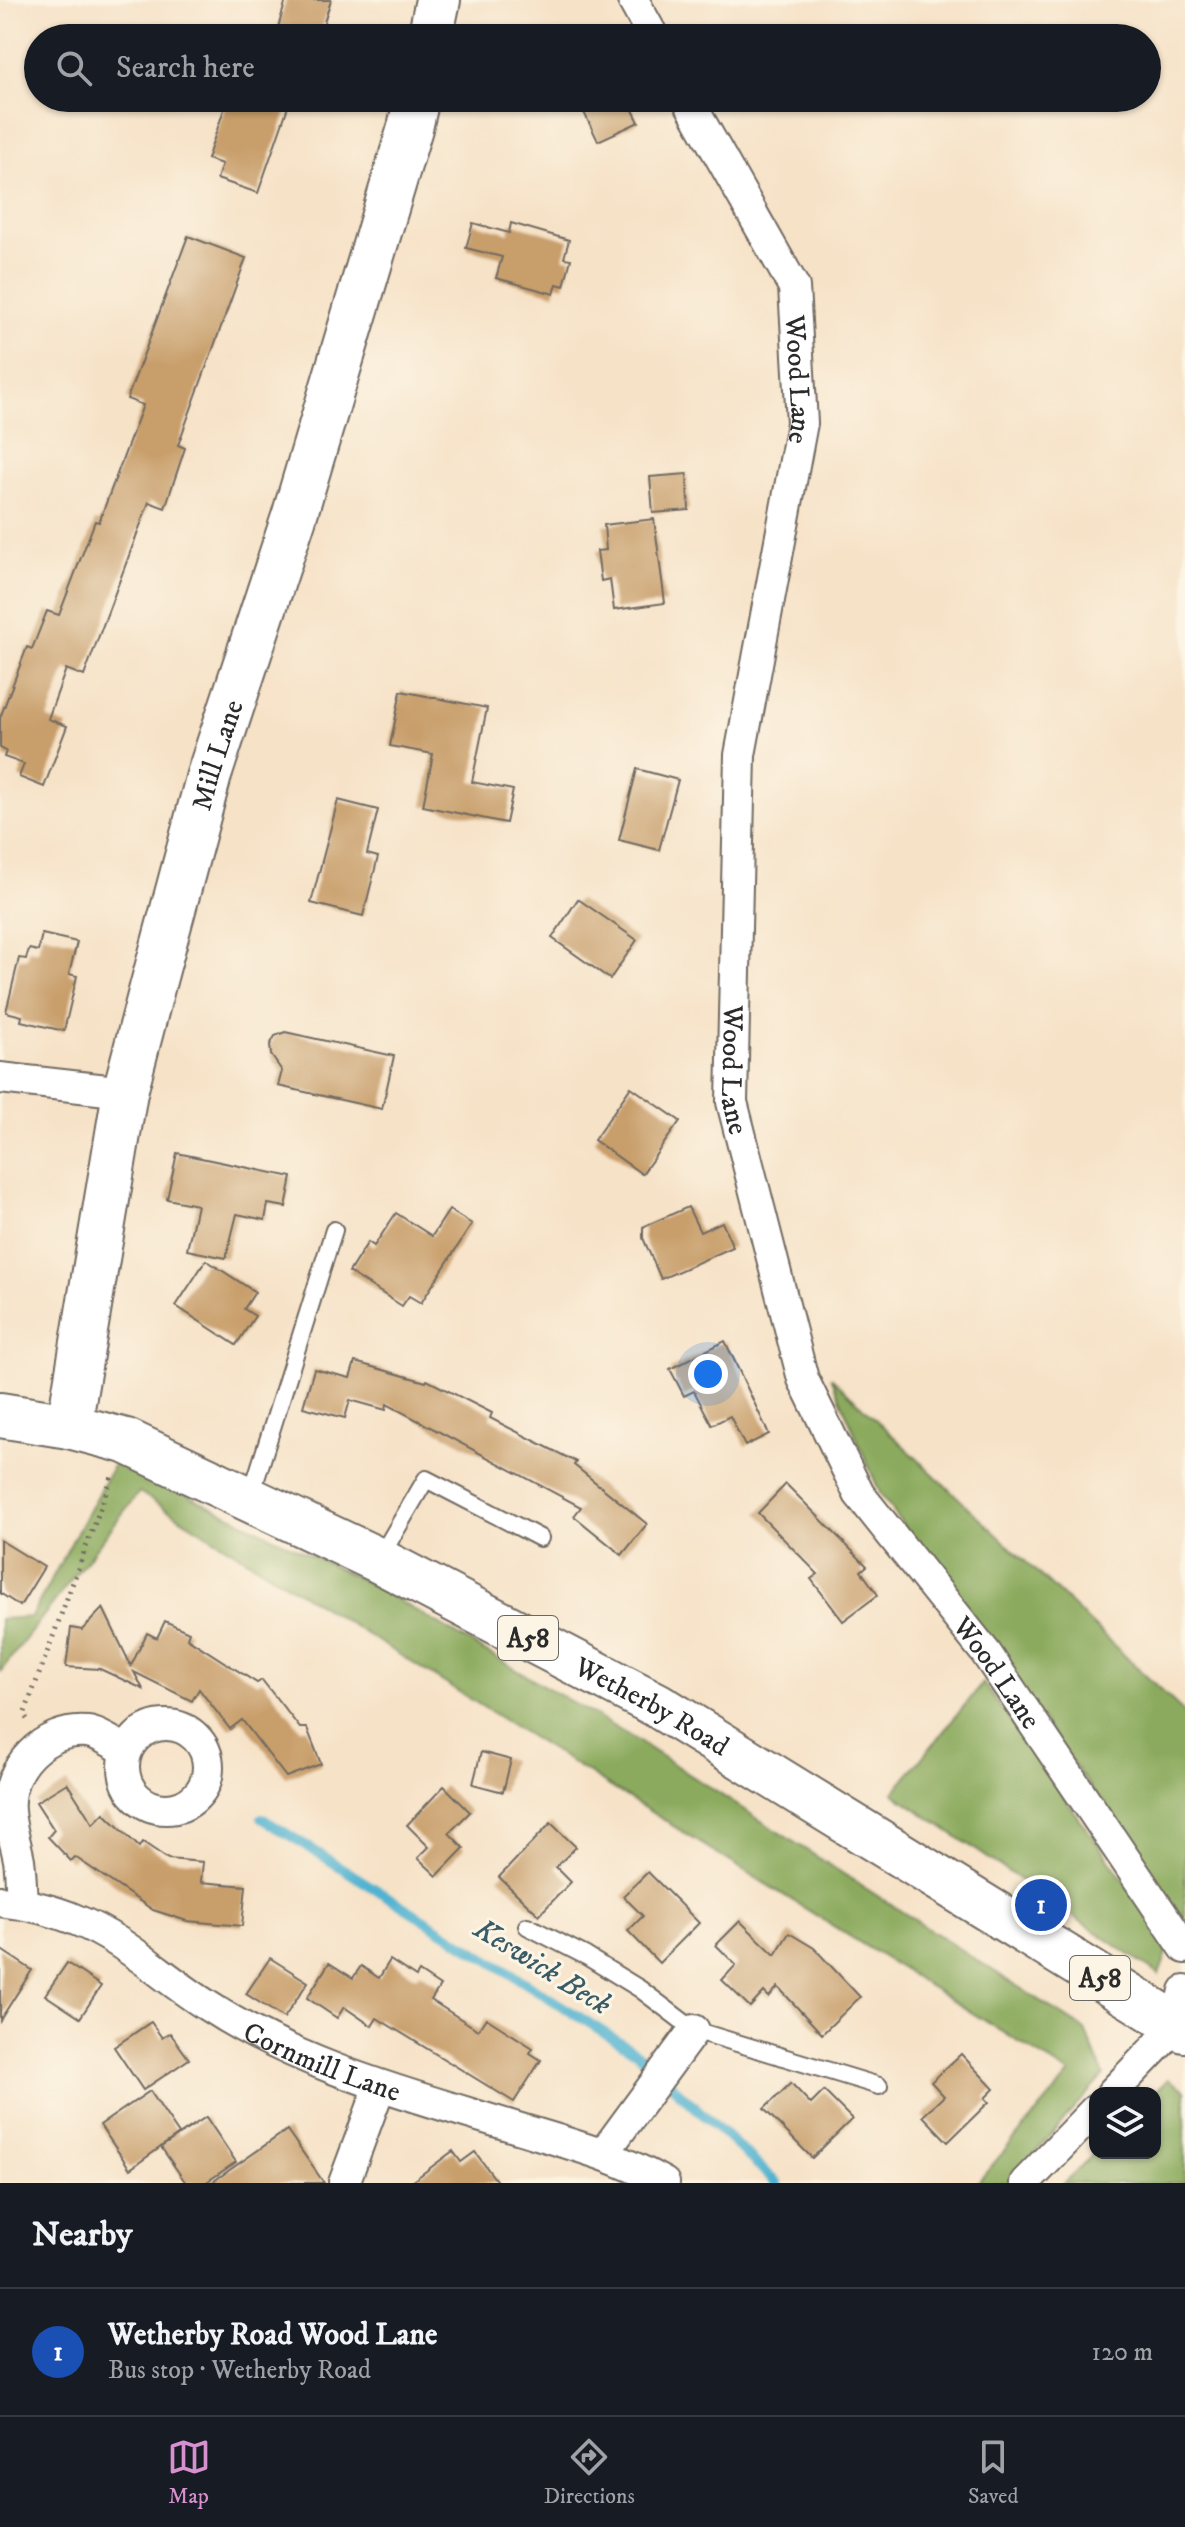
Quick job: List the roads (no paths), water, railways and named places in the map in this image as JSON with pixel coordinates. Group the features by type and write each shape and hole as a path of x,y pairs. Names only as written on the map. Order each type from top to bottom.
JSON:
{"street":[{"path":"433,24 438,0"},
{"path":"633,0 646,24"},
{"name":"Mill Lane","path":"69,1426 125,1092 209,775 294,517 414,112"},
{"name":"Wood Lane","path":"695,112 794,287 802,423 740,755 732,1102 803,1379 859,1494 986,1653 1185,1948"},
{"path":"0,1078 125,1092"},
{"name":"Wetherby Road","path":"0,1415 69,1426 126,1441 378,1560 657,1705 1182,2015"},
{"path":"11,1902 19,1862 8,1810 11,1785 23,1762 41,1745 64,1734 89,1732 126,1750"},
{"name":"Cornmill Lane","path":"11,1902 77,1920 114,1940 208,2007 275,2044 380,2086 603,2154 641,2169 664,2183"},
{"path":"1117,2087 1182,2015"},
{"path":"603,2154 694,2030"},
{"path":"344,2183 380,2086"},
{"path":"1025,2183 1089,2116"}],"lane":[{"path":"249,1499 334,1230"},
{"path":"378,1560 426,1479 540,1538"},
{"path":"527,1926 640,1989 694,2030 879,2086"}],"waterway":[{"name":"Keswick Beck","path":"262,1818 637,2053 777,2183"}],"place":[{"name":"Wetherby Road Wood Lane","path":"1041,1905"}]}
